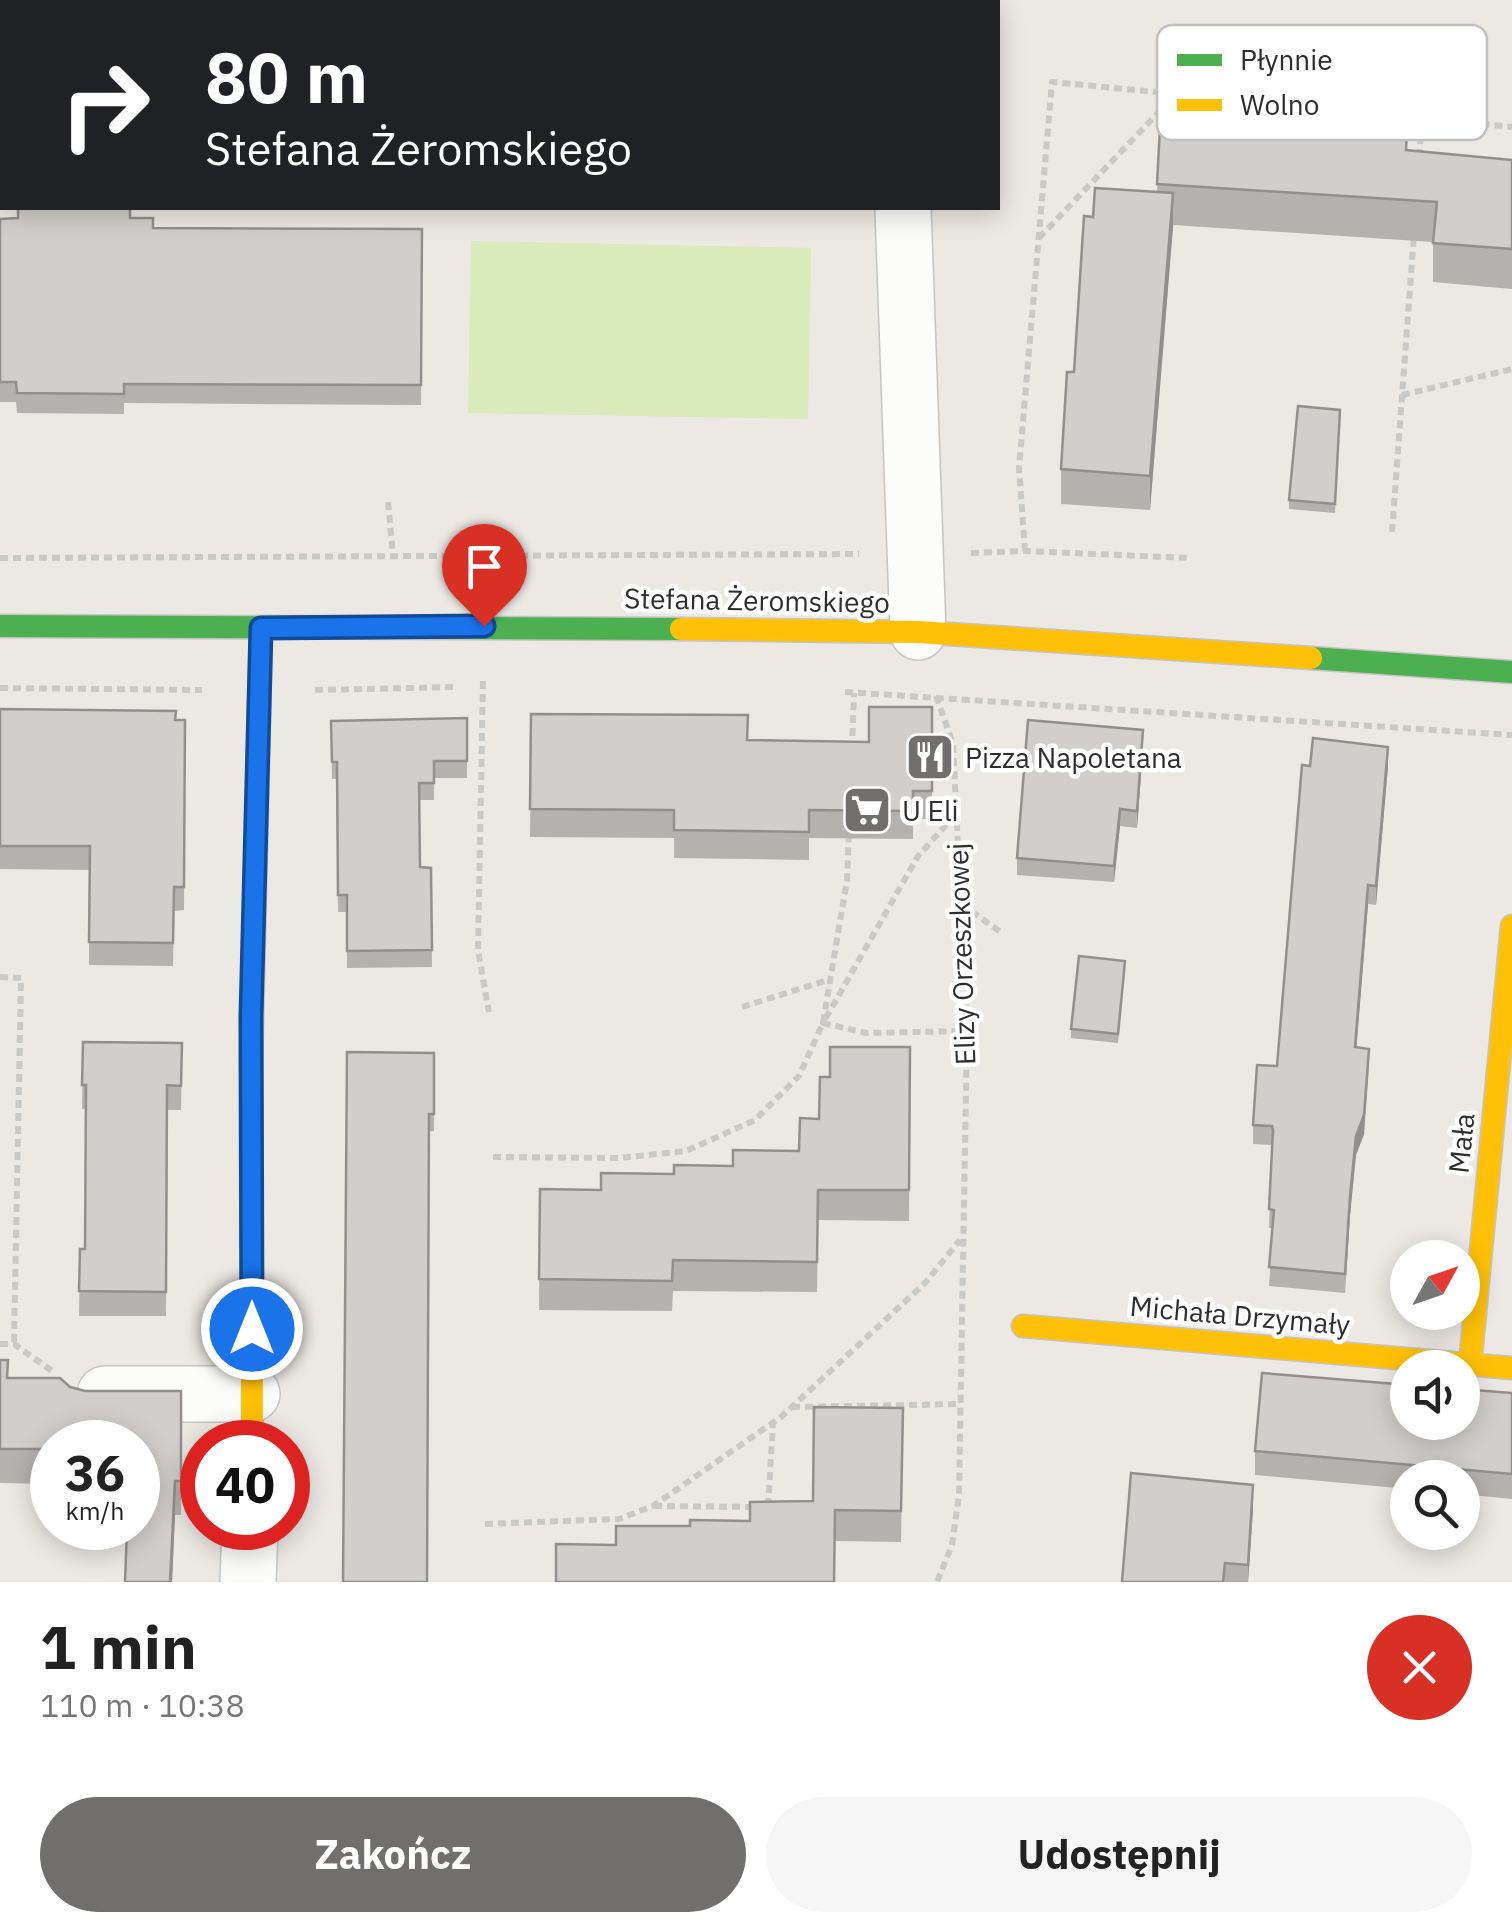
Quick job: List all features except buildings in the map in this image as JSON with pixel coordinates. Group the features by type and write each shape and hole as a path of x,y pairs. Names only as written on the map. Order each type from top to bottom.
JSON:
{"street":[{"path":"904,210 918,632"},
{"name":"Stefana Żeromskiego","path":"0,626 484,626 918,632 1512,672"},
{"path":"61,1384 252,1418 251,1016 261,628"},
{"name":"Mała","path":"1471,1350 1512,926"},
{"name":"Michała Drzymały","path":"1023,1326 1390,1358"},
{"name":"Michała Drzymały","path":"1480,1366 1512,1368"},
{"path":"248,1582 249,1550"}],"path":[{"path":"1025,551 1019,468 1052,82 1157,92"},
{"path":"1039,238 1157,114"},
{"path":"1487,124 1512,127"},
{"path":"1419,158 1420,140"},
{"path":"1392,532 1415,217"},
{"path":"1402,396 1512,369"},
{"path":"388,502 393,555"},
{"path":"0,558 1025,551 1190,558"},
{"path":"483,555 478,951 490,1012"},
{"name":"Elizy Orzeszkowej","path":"918,632 953,744 967,1031 959,1495 952,1545 936,1582"},
{"path":"0,688 260,691 502,687"},
{"path":"838,692 1512,735"},
{"path":"852,768 854,693"},
{"path":"493,1158 619,1158 686,1151 755,1120 799,1076 823,1023 918,856 956,814"},
{"path":"823,1023 848,880 850,824"},
{"path":"960,904 1002,933"},
{"path":"0,977 20,978 14,1344"},
{"path":"742,1007 831,979"},
{"path":"823,1023 866,1032 967,1031"},
{"path":"485,1524 619,1519 653,1506 792,1407 925,1283 962,1238"},
{"path":"0,1344 14,1344 61,1384"},
{"path":"792,1407 960,1404"},
{"path":"653,1506 768,1506 773,1422"}],"green space":[{"path":"471,241 811,248 808,419 468,413"}],"traffic: fast":[{"path":"0,626 681,629"},
{"path":"251,1061 261,628"},
{"path":"1311,658 1512,672"}],"traffic: slow":[{"path":"681,629 918,632 1311,658"},
{"path":"1471,1350 1512,926"},
{"path":"251,1061 252,1420"},
{"path":"1023,1326 1512,1368"}],"place":[{"name":"Pizza Napoletana","path":"930,757"},
{"name":"U Eli","path":"867,810"}],"route":[{"path":"252,1329 251,1016 261,628 484,626"}]}
